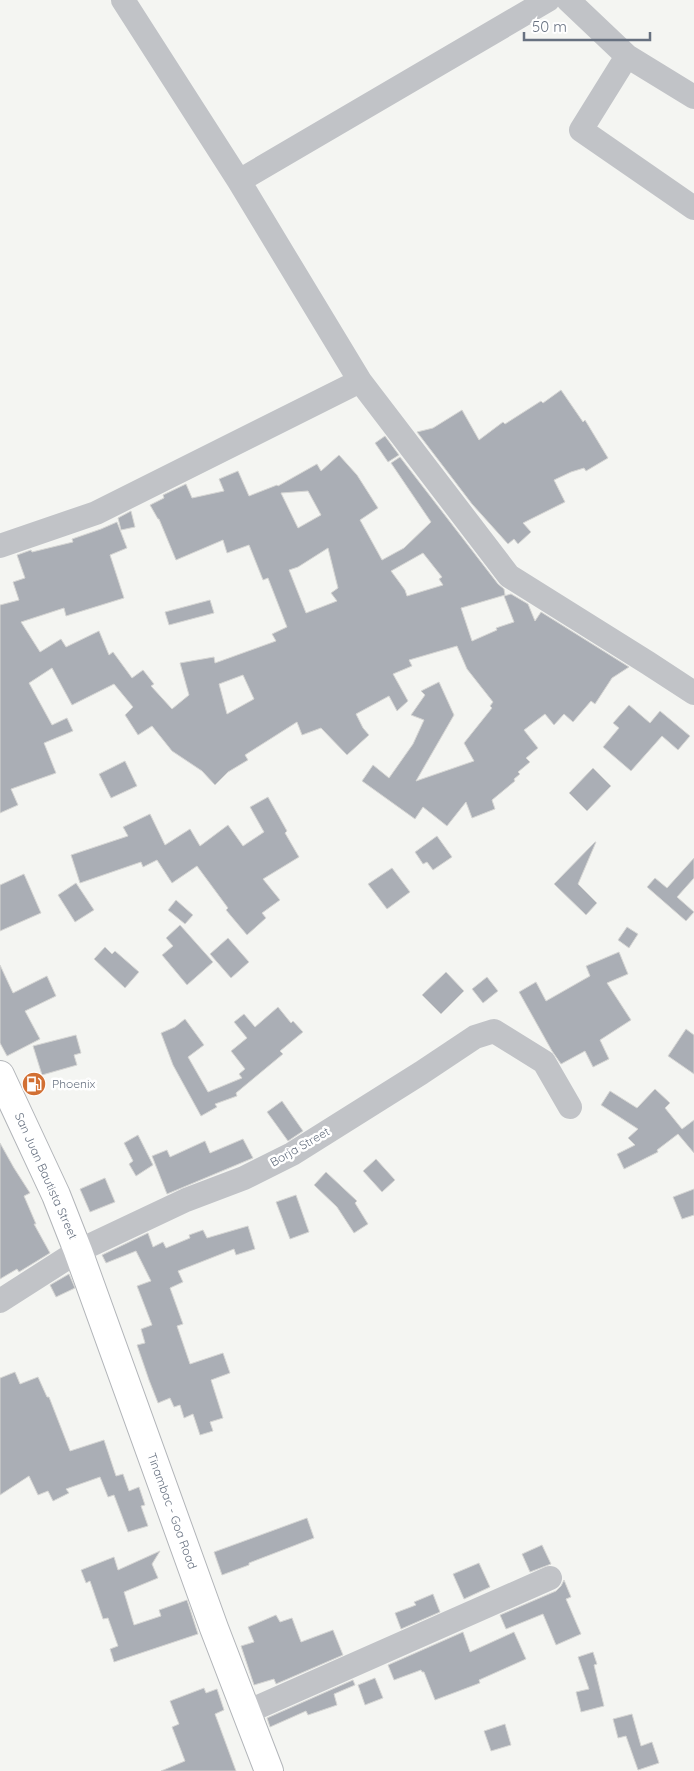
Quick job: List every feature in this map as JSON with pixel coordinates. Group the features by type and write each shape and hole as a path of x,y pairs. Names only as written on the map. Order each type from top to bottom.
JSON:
{"main road":[{"name":"San Juan Bautista Street","path":"0,1075 56,1195 78,1250"},
{"name":"Tinambac - Goa Road","path":"78,1250 210,1619 248,1712 269,1771"}],"street":[{"path":"123,0 239,181 360,381 510,576 694,693"},
{"path":"239,181 548,0"},
{"path":"568,0 627,56 694,98"},
{"path":"627,56 582,130 694,208"},
{"path":"0,546 96,513 360,381"},
{"name":"Borja Street","path":"0,1301 78,1250 186,1200 244,1178 292,1154 475,1037 494,1031 544,1062 570,1107"},
{"path":"248,1712 550,1578"}],"building":[{"path":"561,390 583,422 585,420 608,458 586,471 584,468 554,480 565,502 523,523 531,532 518,544 514,539 508,544 472,504 417,432 433,428 462,410 479,440 503,422 505,424 541,401 543,403"},
{"path":"385,436 399,455 388,462 375,443"},
{"path":"339,455 357,475 378,508 360,520 382,560 404,548 431,522 391,463 400,457 498,584 504,589 505,595 461,608 472,641 497,630 496,628 514,622 504,596 511,594 528,604 535,621 541,612 629,667 612,678 595,704 591,701 573,722 564,714 554,725 545,714 524,730 538,748 526,758 530,762 518,772 520,774 514,779 515,781 492,800 495,809 472,818 466,802 447,826 423,807 415,819 362,781 373,765 389,778 413,744 424,720 411,715 425,695 421,691 439,682 454,715 416,781 474,761 464,743 492,708 490,706 493,702 467,669 457,646 409,660 412,666 393,674 408,701 397,711 389,696 356,714 369,735 347,755 321,728 302,735 297,722 245,755 248,760 228,772 215,785 202,771 172,751 152,726 138,735 125,715 133,707 114,684 72,705 52,668 29,683 52,725 67,718 73,731 44,743 56,773 11,789 18,805 0,813 0,605 19,600 13,582 25,578 17,555 31,550 32,552 73,542 72,539 117,522 127,548 110,555 124,598 66,616 64,608 21,622 40,652 61,639 66,647 99,631 109,655 113,652 132,678 143,670 154,684 151,686 172,709 189,695 180,663 214,657 215,663 276,641 272,634 287,627 268,578 263,580 249,545 227,553 223,540 176,560 159,519 150,505 164,498 163,495 186,484 192,498 224,491 219,479 238,471 249,496 278,486 317,464 321,471","holes":["308,491 321,515 298,528 281,493","328,548 338,588 331,593 337,601 306,613 289,570 298,567","423,553 442,577 439,579 443,585 407,596 405,590 391,571","243,675 254,699 227,714 219,684"]},
{"path":"131,511 135,527 121,530 118,518"},
{"path":"210,600 214,613 169,625 165,612"},
{"path":"629,705 650,723 660,711 690,736 678,750 662,736 631,771 603,747 619,728 613,723"},
{"path":"125,761 137,786 111,798 99,774"},
{"path":"593,768 611,786 587,811 569,793"},
{"path":"268,797 299,857 263,879 280,900 262,913 266,918 247,935 226,910 228,908 197,866 172,883 157,860 143,867 141,862 80,883 71,855 128,836 123,827 150,814 165,845 190,829 200,846 228,825 243,846 264,832 250,807"},
{"path":"437,836 452,857 433,870 427,862 423,864 415,852"},
{"path":"595,842 578,884 597,903 586,915 554,884"},
{"path":"694,858 694,878 677,897 694,912 686,921 647,887 655,878 667,888"},
{"path":"392,868 410,892 387,909 368,884"},
{"path":"24,874 41,913 0,931 0,885"},
{"path":"76,883 94,910 75,922 58,895"},
{"path":"176,900 193,915 185,924 168,910"},
{"path":"180,925 213,962 187,985 162,955 173,946 166,938"},
{"path":"627,927 638,934 629,948 618,940"},
{"path":"228,938 249,962 231,978 210,954"},
{"path":"105,947 112,954 115,951 139,972 125,988 94,959"},
{"path":"619,952 628,974 607,983 631,1020 600,1040 609,1059 593,1067 585,1051 561,1064 519,992 536,982 546,1001 590,976 586,966"},
{"path":"0,965 13,993 47,976 56,996 25,1011 40,1039 7,1056 0,1043"},
{"path":"446,972 464,991 441,1014 422,995"},
{"path":"487,977 498,991 483,1003 472,989"},
{"path":"278,1007 291,1023 293,1021 303,1032 280,1051 283,1054 236,1093 237,1096 215,1104 217,1107 201,1116 173,1065 161,1033 175,1027 185,1019 204,1045 188,1057 208,1092 242,1078 239,1074 245,1069 231,1051 247,1038 234,1022 244,1014 255,1027"},
{"path":"686,1029 694,1035 694,1074 668,1056"},
{"path":"76,1035 81,1053 74,1055 77,1065 42,1075 33,1046"},
{"path":"655,1089 670,1103 665,1108 682,1129 694,1120 694,1153 678,1134 657,1150 658,1152 624,1169 617,1154 635,1145 628,1138 638,1129 601,1105 610,1091 637,1108"},
{"path":"282,1101 303,1131 288,1141 267,1112"},
{"path":"138,1135 153,1165 136,1176 129,1164 133,1161 124,1143"},
{"path":"243,1139 253,1158 167,1194 152,1156 167,1150 170,1157 205,1141 210,1153"},
{"path":"0,1143 30,1193 24,1196 36,1224 34,1224 50,1253 19,1272 17,1269 0,1279"},
{"path":"376,1159 395,1180 382,1192 363,1171"},
{"path":"326,1172 357,1201 355,1203 368,1224 354,1233 337,1207 314,1185"},
{"path":"105,1178 115,1202 90,1212 80,1189"},
{"path":"694,1189 694,1215 682,1219 673,1197"},
{"path":"296,1195 309,1232 290,1239 276,1202"},
{"path":"248,1226 255,1249 236,1255 234,1249 178,1271 183,1282 170,1288 183,1324 177,1326 190,1364 223,1353 230,1373 211,1380 223,1418 210,1422 213,1431 200,1435 193,1414 184,1418 180,1405 174,1407 170,1398 158,1403 149,1380 137,1345 145,1343 141,1329 152,1325 137,1286 151,1281 136,1251 106,1263 102,1255 148,1233 153,1247 163,1242 166,1248 190,1238 189,1235 203,1230 207,1238"},
{"path":"69,1274 75,1288 56,1297 50,1285"},
{"path":"15,1372 20,1384 38,1377 47,1397 49,1397 70,1451 104,1440 116,1476 123,1474 129,1491 139,1487 145,1505 141,1506 148,1526 128,1532 114,1495 108,1497 100,1477 66,1489 69,1493 53,1501 48,1491 38,1495 29,1476 0,1495 0,1378"},
{"path":"307,1518 314,1538 222,1575 214,1552"},
{"path":"542,1545 551,1564 530,1572 522,1554"},
{"path":"160,1551 152,1564 158,1578 124,1592 134,1625 161,1616 159,1610 187,1600 198,1634 114,1662 110,1649 118,1646 108,1618 103,1619 90,1581 86,1583 81,1570 114,1557 118,1570"},
{"path":"479,1563 490,1587 464,1599 453,1574"},
{"path":"564,1580 571,1597 566,1599 581,1634 556,1645 543,1614 506,1629 500,1615 556,1591"},
{"path":"433,1594 440,1612 401,1629 395,1613 416,1605 414,1602"},
{"path":"276,1615 280,1622 292,1618 301,1642 333,1630 343,1655 276,1684 274,1679 254,1685 241,1646 254,1642 248,1627"},
{"path":"463,1632 470,1652 514,1632 526,1659 479,1680 480,1683 435,1700 424,1672 421,1670 394,1680 388,1665"},
{"path":"593,1652 597,1664 594,1665 604,1706 581,1712 576,1692 589,1689 578,1657"},
{"path":"375,1678 383,1698 365,1705 358,1685"},
{"path":"353,1680 355,1685 334,1694 337,1705 308,1715 306,1711 270,1727 267,1718"},
{"path":"204,1688 206,1693 217,1689 224,1710 215,1714 236,1771 161,1771 185,1761 172,1727 179,1724 170,1701"},
{"path":"632,1714 641,1746 652,1742 659,1763 638,1770 626,1736 618,1738 613,1719"},
{"path":"505,1724 511,1745 491,1751 484,1731"}],"place":[{"name":"Phoenix","path":"34,1084"}]}
